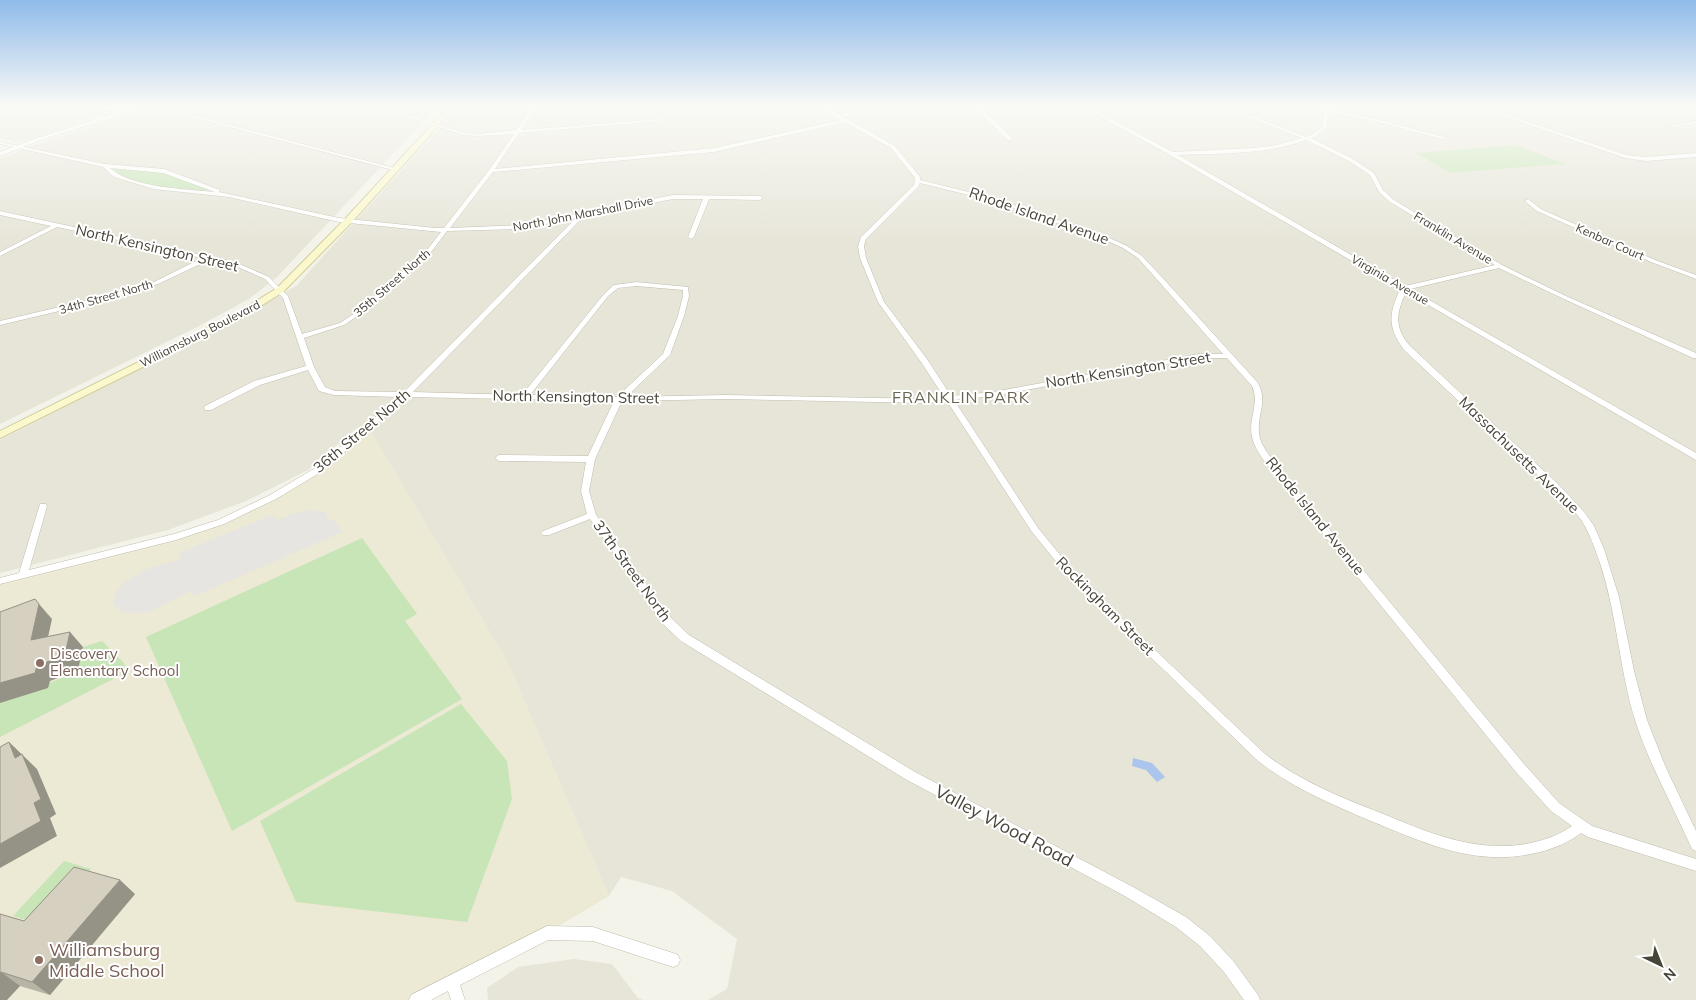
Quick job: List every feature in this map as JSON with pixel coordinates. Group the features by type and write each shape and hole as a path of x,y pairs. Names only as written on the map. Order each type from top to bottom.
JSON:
{"main road":[{"name":"Williamsburg Boulevard","path":"0,434 242,314 278,288 405,153"},
{"name":"Williamsburg Boulevard","path":"0,427 234,313 278,288"}],"street":[{"name":"North John Marshall Drive","path":"45,153 105,166 164,171 196,181 229,195"},
{"path":"332,153 391,168"},
{"name":"35th Street North","path":"300,337 342,324 357,314 426,255 448,230 503,153"},
{"path":"491,170 684,153"},
{"path":"898,153 914,172 918,181"},
{"path":"1172,154 1190,153"},
{"name":"Franklin Avenue","path":"1335,153 1367,169 1375,177 1381,191 1392,201 1500,266 1566,298 1696,356"},
{"path":"1613,153 1646,159 1696,155"},
{"name":"Virginia Avenue","path":"1172,154 1696,457"},
{"name":"North John Marshall Drive","path":"105,166 116,176 154,187 229,195 343,220 448,230 520,227 654,200 707,197 760,198"},
{"name":"Rhode Island Avenue","path":"918,181 991,199 1101,236 1126,247 1140,257 1198,320 1258,390 1260,404 1254,427 1255,436 1270,463 1520,768 1555,807 1594,834 1696,865"},
{"name":"Rockingham Street","path":"918,181 908,194 867,233 861,246 863,258 881,302 924,361 1035,530 1062,565 1274,768 1323,795 1436,841 1460,848 1503,852 1530,848 1561,840 1580,826"},
{"path":"691,237 707,197"},
{"name":"Kenbar Court","path":"1528,201 1544,212 1654,261 1696,277"},
{"name":"North Kensington Street","path":"0,214 233,263 258,272 278,288 289,305 310,367 322,389 334,393 620,399 948,399 993,394 1199,356 1228,356"},
{"name":"36th Street North","path":"0,581 176,537 221,522 273,497 318,470 406,395 582,214"},
{"path":"0,254 56,225"},
{"name":"34th Street North","path":"0,323 108,298 156,283 207,258"},
{"path":"1404,288 1500,266"},
{"name":"37th Street North","path":"525,396 606,295 616,286 655,284 686,288 681,316 666,355 620,399 590,459 585,491 592,515 677,632 737,670"},
{"name":"Massachusetts Avenue","path":"1404,288 1394,310 1394,320 1402,342 1557,488 1589,526 1608,571 1618,607 1641,720 1696,845"},
{"path":"208,408 258,383 310,367"},
{"path":"500,458 590,459"},
{"path":"23,575 43,506"},
{"path":"546,533 592,515"},
{"name":"Valley Wood Road","path":"737,670 911,776 1128,891 1181,922 1205,941 1229,967 1254,1000"},
{"path":"416,1000 453,983 547,933 593,934 673,960"},
{"path":"453,983 458,1000"}],"shaded area":[{"path":"15,153 394,153 277,277 249,299 197,327 0,424 0,159"},
{"path":"417,153 1696,153 1696,1000 708,1000 727,989 737,939 672,891 621,877 609,896 507,661 369,429 357,428 308,470 246,501 168,530 0,573 0,440 239,319 296,286"},
{"path":"369,429 507,661 609,896 547,933 409,1000 0,1000 0,582 221,522 318,470"},
{"path":"306,510 325,512 329,521 334,520 342,532 195,596 191,591 149,612 123,613 113,604 116,592 125,582 147,569 180,559 179,553 272,515 276,520"},
{"path":"574,959 612,964 638,998 643,1000 488,1000 487,988 518,967"}],"green space":[{"path":"1416,153 1535,153 1565,164 1450,173"},
{"path":"120,167 160,172 208,189 204,191 145,184 113,170"},
{"path":"362,538 417,614 405,621 462,699 232,831 146,637"},
{"path":"102,641 124,663 125,668 119,676 0,737 0,703 64,677 64,674 78,670 83,647"},
{"path":"461,704 507,761 512,799 467,922 296,902 260,821"},
{"path":"64,861 91,869 40,924 13,916"}],"water":[{"path":"1133,758 1152,763 1165,777 1157,782 1146,770 1132,766"}],"building":[{"path":"35,599 39,604 31,640 70,632 65,655 37,666 35,673 0,683 0,612"},
{"path":"9,742 15,758 22,754 41,799 34,803 41,821 0,844 0,747"},
{"path":"74,867 120,880 32,982 1,972 0,974 0,914 24,921"}],"place":[{"name":"Discovery Elementary School","path":"40,663"},
{"name":"Williamsburg Middle School","path":"39,960"}],"district":[{"name":"FRANKLIN PARK","path":"961,397"}]}
